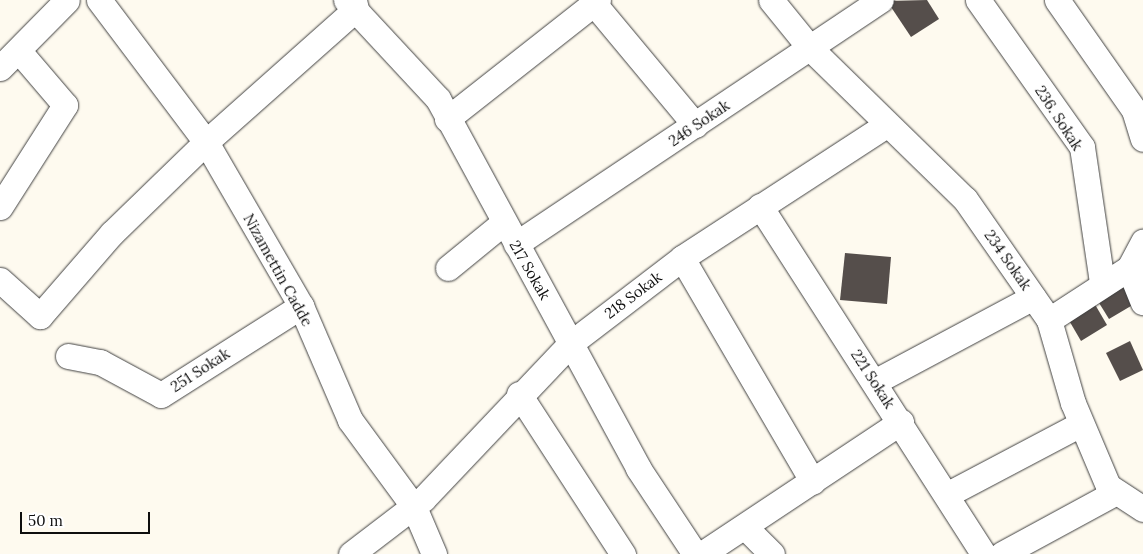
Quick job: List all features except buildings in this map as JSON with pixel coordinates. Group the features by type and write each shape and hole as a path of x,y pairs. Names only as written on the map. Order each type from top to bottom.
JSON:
{"street":[{"path":"0,68 67,0"},
{"name":"Nizamettin Cadde","path":"99,0 206,142 301,306 350,420 414,507 434,554"},
{"name":"234 Sokak","path":"771,0 810,48 886,125 965,199 1049,320 1081,424 1108,486 1143,509"},
{"name":"246 Sokak","path":"516,244 881,0"},
{"name":"236. Sokak","path":"978,0 1082,147 1102,282"},
{"path":"1057,0 1134,110 1143,139"},
{"path":"447,119 594,1 695,125"},
{"path":"0,280 40,316 112,233 352,3"},
{"name":"217 Sokak","path":"352,3 423,78 502,223 516,244 571,343 638,468 695,554"},
{"path":"0,207 65,105 18,50"},
{"name":"218 Sokak","path":"351,554 414,507 519,394 571,343 682,258 886,125"},
{"name":"221 Sokak","path":"760,206 948,494 983,554"},
{"path":"448,268 502,223"},
{"path":"1049,320 1102,282 1130,268 1143,242"},
{"path":"682,258 813,482"},
{"path":"1130,268 1143,302"},
{"path":"876,382 1033,297"},
{"name":"251 Sokak","path":"68,356 100,362 161,395 301,306"},
{"path":"519,394 623,554"},
{"path":"702,554 901,422"},
{"path":"948,494 1081,424"},
{"path":"1002,554 1116,492"},
{"path":"745,527 772,554"}]}
